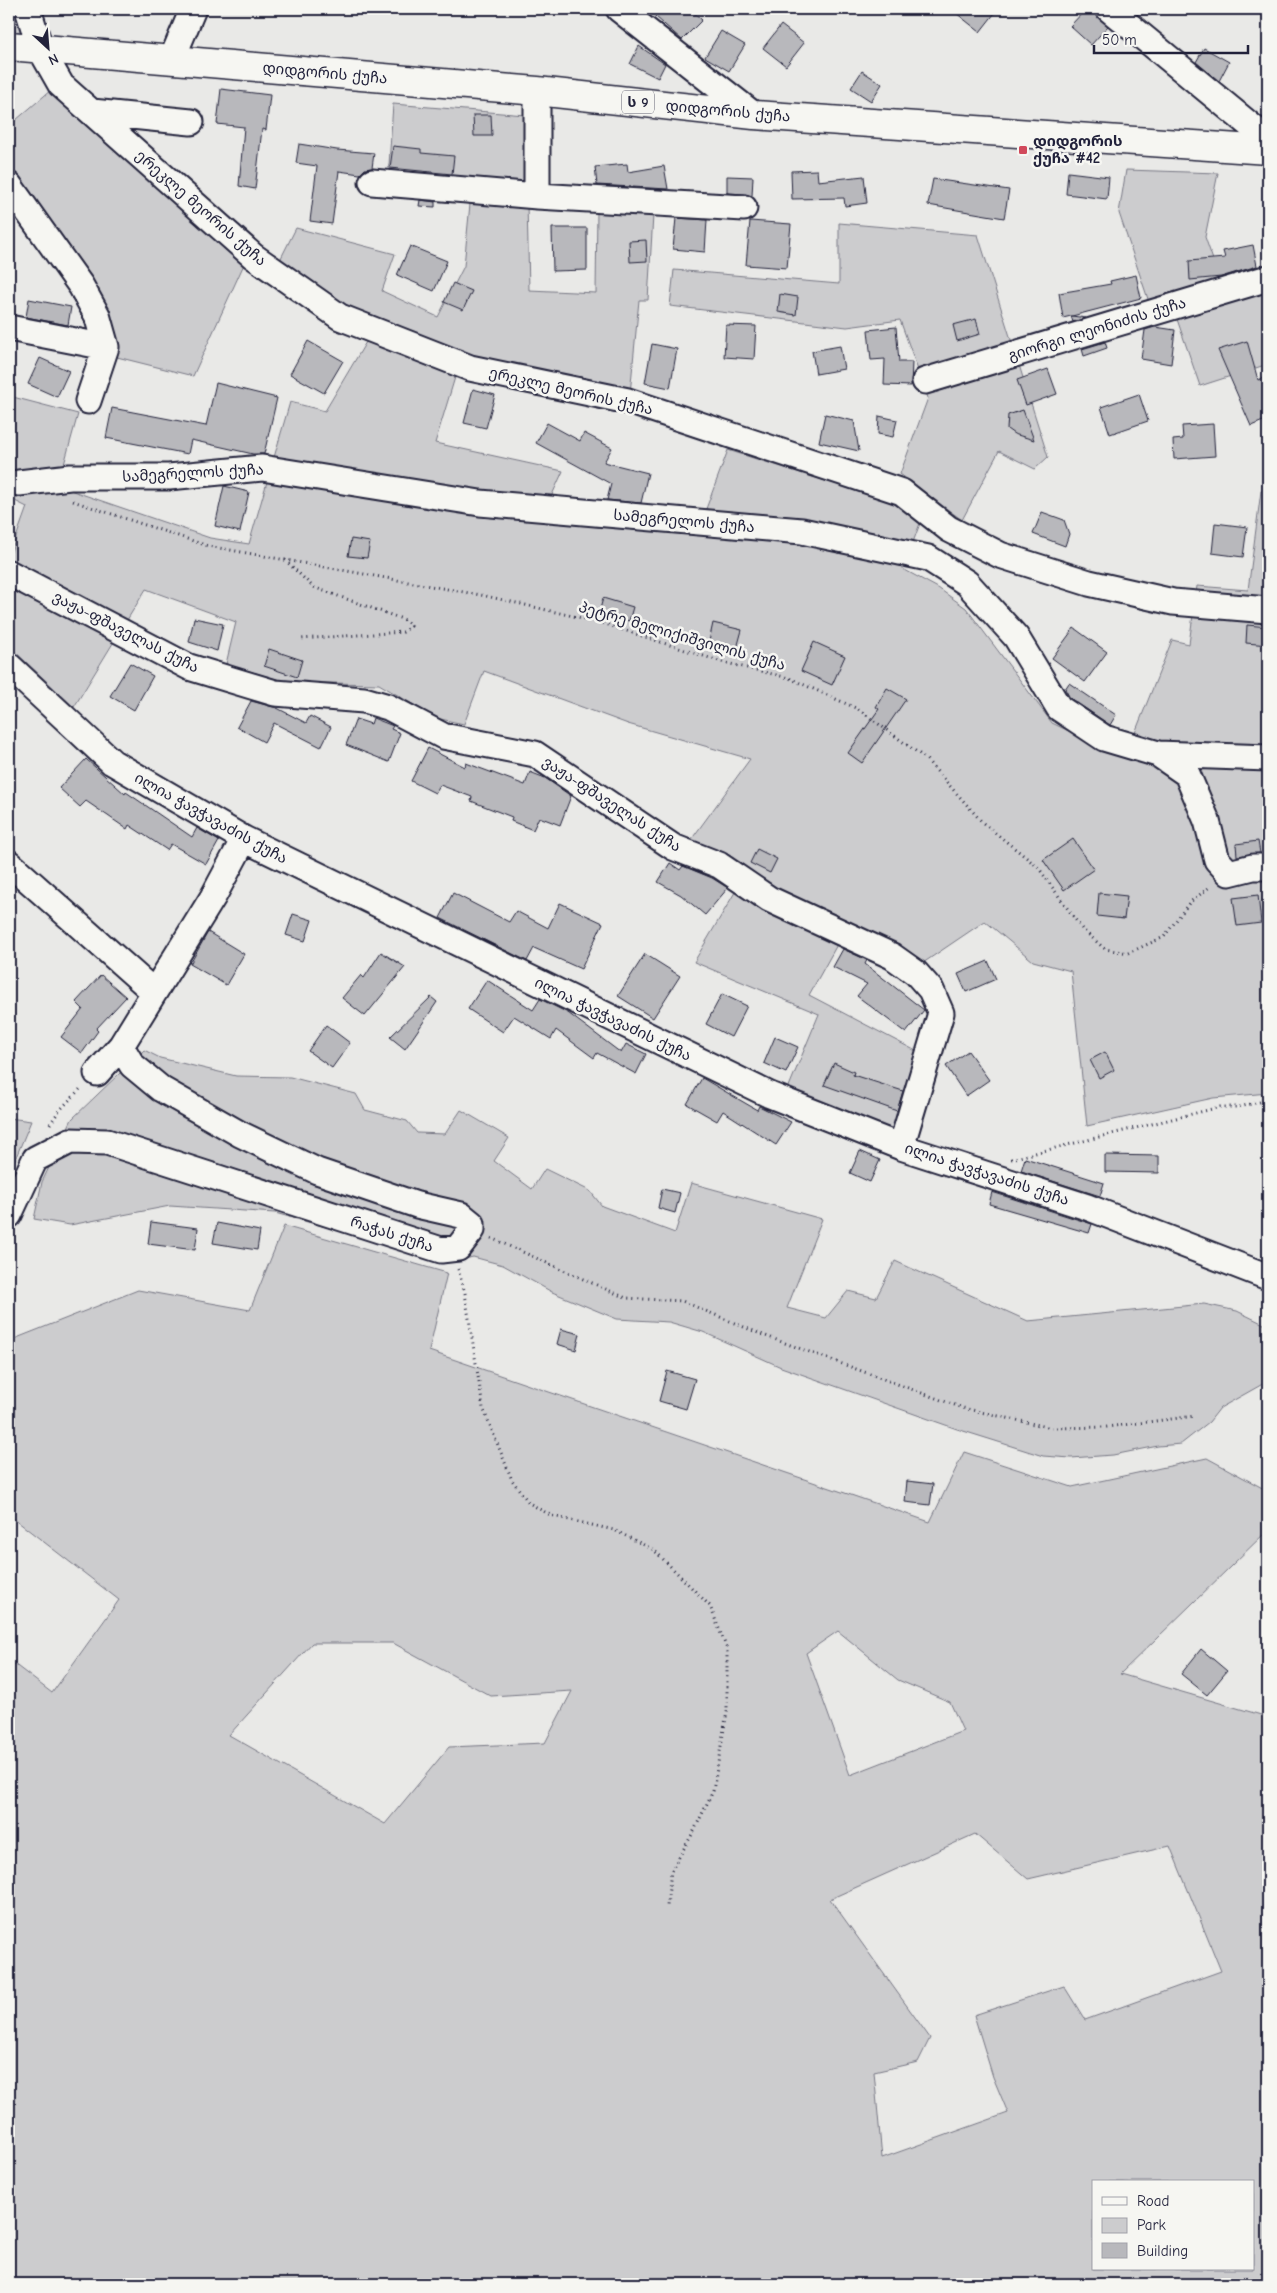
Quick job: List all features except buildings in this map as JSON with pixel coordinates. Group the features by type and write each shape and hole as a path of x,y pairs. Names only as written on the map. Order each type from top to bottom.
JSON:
{"highway":[{"name":"დიდგორის ქუჩა","path":"9,46 537,91 754,115 1268,150"}],"street":[{"name":"ერეკლე მეორის ქუჩა","path":"28,9 40,48 61,85 253,256 340,317 470,368 628,401 902,492 949,530 1000,554 1089,583 1173,602 1268,610"},
{"path":"172,59 193,9"},
{"path":"619,9 754,115"},
{"path":"1109,9 1268,140"},
{"path":"537,91 537,196"},
{"path":"92,112 191,122"},
{"path":"372,182 537,196 744,208"},
{"path":"9,185 17,210 81,286 97,315 106,346 88,401"},
{"name":"გიორგი ლეონიძის ქუჩა","path":"925,381 1268,278"},
{"path":"9,328 106,346"},
{"name":"სამეგრელოს ქუჩა","path":"19,483 70,477 169,477 262,468 480,503 802,531 928,558 967,583 1016,637 1059,708 1104,738 1158,754 1268,758"},
{"path":"949,530 967,583"},
{"name":"ვაჟა-ფშაველას ქუჩა","path":"9,573 189,666 275,693 364,700 388,706 443,736 535,754 673,847 719,865 769,899 892,956 916,973 926,984 931,990 941,1013 901,1147"},
{"name":"ილია ჭავჭავაძის ქუჩა","path":"9,666 112,762 244,839 770,1095 901,1147 1087,1207 1268,1277"},
{"path":"1158,754 1187,774 1207,821 1217,860 1229,873 1253,867 1268,867"},
{"path":"97,1073 121,1046 213,897 244,839"},
{"path":"9,863 154,992"},
{"path":"121,1046 132,1065 161,1089 240,1134 317,1171 417,1205 461,1215 472,1224 472,1230"},
{"name":"რაჭას ქუჩა","path":"34,1158 70,1141 107,1142 441,1250 458,1248 472,1230"},
{"path":"9,1216 34,1158"}],"path":[{"name":"პეტრე მელიქიშვილის ქუჩა","path":"66,498 208,546 486,596 599,622 722,662 789,678 858,709 925,758 983,823 1038,867 1082,929 1105,949 1128,953 1164,937 1189,903 1229,873"},
{"path":"285,560 313,587 405,620 411,626 403,632 300,639"},
{"path":"34,1158 44,1135 59,1111 97,1073"},
{"path":"984,1174 1008,1160 1220,1107 1239,1107 1268,1100"},
{"path":"472,1230 626,1298 682,1301 764,1335 964,1408 1052,1428 1107,1427 1195,1416"},
{"path":"441,1250 460,1272 483,1408 512,1480 529,1503 552,1516 614,1530 654,1550 710,1606 727,1649 727,1712 713,1791 694,1831 671,1871 667,1906"}],"green space":[{"path":"9,9 19,9 27,32 9,31"},
{"path":"51,90 245,262 193,376 117,357 96,287 44,212 9,169 9,126"},
{"path":"393,104 525,115 529,290 596,293 597,210 653,215 648,300 639,300 628,415 456,374 435,443 563,471 541,519 697,533 728,450 895,503 922,518 903,569 938,588 966,608 1052,723 1125,758 1172,640 1189,644 1197,586 1248,590 1261,491 1268,491 1268,1093 1213,1098 1087,1126 1071,971 1033,961 985,921 920,965 849,923 809,995 916,1051 896,1133 788,1089 819,1014 694,962 748,870 740,862 691,840 750,759 628,724 484,671 464,724 436,718 379,684 286,682 226,664 236,622 146,589 74,707 9,646 9,557 27,507 9,498 9,396 78,414 58,486 210,538 249,544 290,402 325,411 366,342 327,325 271,278 296,228 395,254 382,291 438,317 464,266 470,204 387,195"},
{"path":"1126,170 1218,173 1205,237 1227,300 1268,287 1268,364 1200,386 1169,296 1149,302 1119,213"},
{"path":"839,223 978,235 1048,457 1035,469 999,451 962,520 900,474 928,398 900,320 847,327 670,306 674,270 839,284"},
{"path":"144,1050 160,1058 236,1076 290,1077 356,1094 365,1110 407,1121 417,1133 445,1134 461,1110 509,1138 494,1161 532,1189 545,1169 590,1191 602,1206 675,1233 691,1183 822,1219 787,1308 826,1318 848,1291 876,1298 895,1261 1028,1321 1204,1304 1237,1311 1268,1326 1268,1381 1220,1408 1209,1422 1181,1444 1158,1446 1113,1455 1071,1458 1043,1456 957,1429 781,1367 703,1332 669,1322 617,1319 552,1292 503,1265 473,1257 453,1262 275,1213 170,1206 70,1225 34,1219 42,1182 72,1119"},
{"path":"9,1118 31,1121 9,1174"},
{"path":"284,1226 447,1273 429,1351 930,1522 964,1452 1072,1487 1207,1458 1268,1491 1268,1530 1120,1674 1268,1717 1268,2284 9,2284 9,1660 52,1693 119,1600 9,1515 9,1341 138,1290 250,1310","holes":["838,1631 898,1680 950,1702 963,1731 850,1775 806,1653","312,1643 393,1643 491,1696 572,1691 545,1743 449,1747 385,1824 229,1735","975,1834 1028,1879 1170,1846 1221,1971 1085,2020 1064,1986 974,2015 993,2077 1008,2113 882,2158 874,2072 918,2062 930,2038 830,1899"]}],"place":[{"name":"დიდგორის ქუჩა #42","path":"1023,150"}]}
